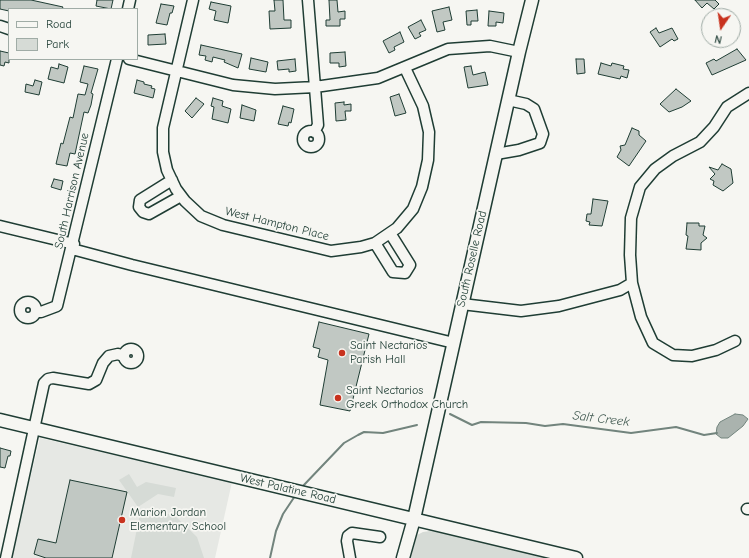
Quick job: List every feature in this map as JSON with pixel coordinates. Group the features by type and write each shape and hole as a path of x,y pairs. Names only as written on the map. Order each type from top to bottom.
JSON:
{"main road":[{"name":"South Roselle Road","path":"403,558 414,519 508,100 532,0"},
{"name":"West Palatine Road","path":"0,420 576,558"}],"street":[{"name":"West Hampton Place","path":"194,0 163,128 163,152 167,170 181,196 201,216 223,224 331,251 361,247 375,243 390,233 413,209 422,187 428,160 430,132 423,106 405,68"},
{"path":"308,0 318,125 314,132"},
{"path":"133,60 233,86 275,89 315,87 378,78 448,49 490,46 519,52"},
{"name":"South Harrison Avenue","path":"36,312 41,312 57,306 73,246 117,60"},
{"path":"735,341 716,350 692,356 672,355 653,342 641,317 632,282 630,255 632,218 634,204 640,187 655,169 673,156 700,142 714,126 727,107 749,92"},
{"path":"496,154 519,150 540,143 543,134 534,109 526,104 508,100"},
{"path":"172,180 140,200 139,207 143,212 149,214 181,196"},
{"path":"0,226 73,246 132,265 454,343"},
{"path":"375,243 393,272 405,273 410,265 390,233"},
{"path":"462,304 522,311 552,307 620,290 632,282"},
{"path":"6,558 44,384 48,379 53,378 80,384 89,384 96,380 103,363 109,356 118,354 124,356"},
{"path":"350,558 347,542 348,536 352,533 380,538"}],"shaded area":[{"path":"735,414 743,415 748,419 743,426 728,438 721,438 716,434 717,427 720,422"},
{"name":"Marion Jordan Elementary School","path":"40,438 232,482 215,558 11,558"}],"green space":[{"path":"129,474 137,487 146,482 176,488 174,497 158,494 138,507 119,480"},
{"path":"141,509 174,515 197,537 204,558 131,558"},
{"path":"430,531 556,558 411,558 417,535"}],"building":[{"path":"0,0 31,0 63,7 8,8 8,11 0,9"},
{"path":"97,0 113,0 111,8 96,6"},
{"path":"274,0 283,0 284,20 291,20 291,28 270,29 269,11 275,11"},
{"path":"329,0 337,0 338,12 345,11 345,19 340,19 340,26 326,26 326,20 330,20"},
{"path":"695,0 715,0 719,4 713,8 707,3 702,8"},
{"path":"211,2 231,6 228,23 214,20 216,11 209,9"},
{"path":"161,4 174,6 172,13 170,13 167,25 156,23"},
{"path":"449,7 452,20 443,22 445,30 437,32 432,11"},
{"path":"477,10 478,21 471,21 471,25 467,25 466,11"},
{"path":"489,11 504,13 503,23 496,22 496,26 488,26"},
{"path":"421,20 426,30 419,33 421,36 415,39 408,27"},
{"path":"656,28 659,33 672,28 678,39 674,41 672,39 660,47 650,32"},
{"path":"400,32 404,42 394,47 395,50 389,53 383,41"},
{"path":"165,34 166,44 148,45 148,35"},
{"path":"201,45 242,54 238,68 224,62 225,60 213,57 212,62 205,60 206,56 199,55"},
{"path":"737,49 746,60 712,75 706,63 714,59 716,61"},
{"path":"0,51 8,53 9,63 5,62 4,66 0,65"},
{"path":"345,52 346,66 339,67 339,63 330,63 330,53"},
{"path":"251,58 268,62 266,72 249,69"},
{"path":"295,59 296,71 289,72 289,69 278,70 277,61"},
{"path":"576,59 584,59 585,73 577,74"},
{"path":"601,63 611,66 612,63 624,66 623,69 629,70 627,78 621,76 620,79 598,74"},
{"path":"59,64 68,67 64,83 48,79 51,67 58,69"},
{"path":"84,66 98,69 91,93 93,94 91,105 88,113 84,112 75,154 70,153 67,166 56,164 61,143 63,144 70,117 73,118 78,94 85,95 88,84 80,82"},
{"path":"471,66 473,75 485,72 488,85 468,88 464,67"},
{"path":"35,80 42,82 39,95 25,92 26,84 33,86"},
{"path":"137,80 152,86 151,88 155,89 153,98 134,93"},
{"path":"676,89 691,101 682,107 669,112 660,104"},
{"path":"399,94 406,113 395,116 390,97"},
{"path":"196,98 204,104 192,118 185,111"},
{"path":"213,98 223,101 222,106 231,109 228,123 212,119 214,107 211,106"},
{"path":"344,102 344,105 351,104 351,111 345,111 346,120 336,121 335,103"},
{"path":"242,105 256,110 254,121 240,118"},
{"path":"283,106 294,109 291,123 289,122 288,126 278,124"},
{"path":"632,128 639,131 639,135 646,141 629,166 617,157 621,150 620,146 625,145"},
{"path":"722,164 731,169 733,183 723,191 713,185 714,181 710,179 715,174 709,167 718,170"},
{"path":"54,179 63,181 61,190 51,187"},
{"path":"593,199 608,201 602,226 589,225 590,222 586,221 587,214 591,214"},
{"path":"687,223 699,223 699,226 705,226 703,235 707,238 701,243 701,250 686,249 688,236 686,235"},
{"name":"Saint Nectarios Parish Hall","path":"319,322 369,334 350,411 320,405 328,360 318,357 320,349 313,347"},
{"path":"0,448 11,451 5,468 0,467"},
{"path":"70,480 127,492 112,558 46,558 34,554 38,539 56,543"}],"waterway":[{"name":"Salt Creek","path":"450,414 472,425 481,422 526,423 545,426 563,424 631,433 676,427 704,435 717,433"},
{"name":"Salt Creek","path":"302,487 344,443 358,435 364,432 383,433 417,425"},
{"name":"Salt Creek","path":"270,558 276,531 283,514 295,496"}],"place":[{"name":"Saint Nectarios Parish Hall","path":"342,353"},
{"name":"Saint Nectarios Greek Orthodox Church","path":"338,398"},
{"name":"Marion Jordan Elementary School","path":"122,520"}]}
